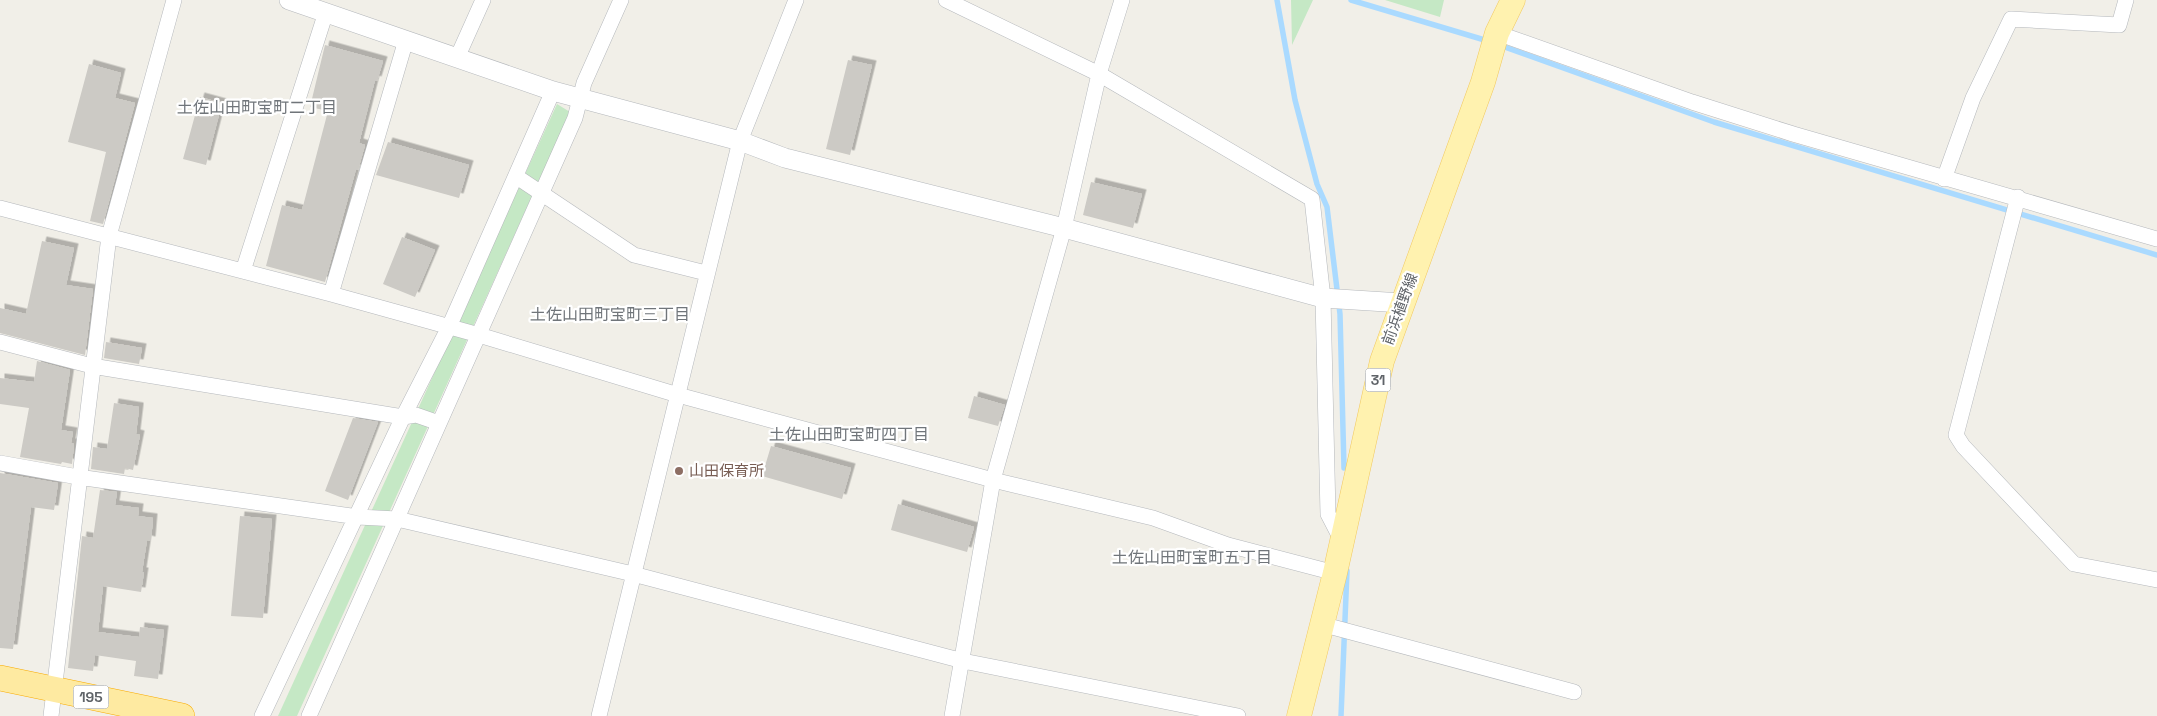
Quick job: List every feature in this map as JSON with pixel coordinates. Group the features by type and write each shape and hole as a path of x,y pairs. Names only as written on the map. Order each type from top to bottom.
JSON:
{"highway":[{"name":"195","path":"0,678 182,716"}],"main road":[{"name":"前浜植野線","path":"1299,716 1329,626 1335,573 1382,361 1494,44 1513,0"}],"street":[{"path":"51,716 78,477 109,236 174,0"},
{"path":"289,0 552,91 740,142 785,158 1334,298 1402,303"},
{"path":"457,58 483,0"},
{"path":"308,716 575,118 584,83 621,0"},
{"path":"599,716 706,273 740,142 796,0"},
{"path":"946,0 1099,74 1312,200 1334,298 1328,514 1342,541"},
{"path":"952,716 963,661 992,480 1064,228 1099,74 1122,0"},
{"path":"1944,178 1973,98 2011,19 2119,25 2126,0"},
{"path":"243,271 326,12"},
{"path":"331,294 406,40"},
{"path":"1494,44 1944,178 2018,197 2157,239"},
{"path":"262,716 358,517 403,417 449,327 517,177 552,91"},
{"path":"517,177 634,256 706,273"},
{"path":"2018,197 1956,435 1963,446 2074,564 2157,580"},
{"path":"0,208 331,294 479,335 678,395 992,480 1153,518 1228,545 1335,573"},
{"path":"0,342 92,366 403,417 416,415 439,423"},
{"path":"0,462 78,477 358,517 397,519 633,574 963,661 1238,716"},
{"path":"1329,626 1574,692"}],"green space":[{"path":"1291,0 1313,0 1292,45"},
{"path":"1385,0 1444,0 1440,17"},
{"path":"557,104 570,112 297,716 278,716"}],"building":[{"path":"325,45 383,61 377,81 375,80 359,143 365,145 358,170 356,169 325,282 266,266 282,205 302,210 328,111 310,107"},
{"path":"848,60 872,65 850,155 826,149"},
{"path":"89,64 121,73 115,98 135,103 103,224 90,221 106,152 68,142"},
{"path":"200,97 222,103 206,165 183,159"},
{"path":"388,142 469,165 459,198 376,175"},
{"path":"1091,182 1142,194 1133,228 1083,215"},
{"path":"402,237 435,250 415,297 383,284"},
{"path":"42,241 74,248 66,285 93,289 85,355 0,333 0,308 26,314"},
{"path":"106,342 142,348 139,364 104,358"},
{"path":"37,361 70,370 61,430 73,432 71,443 74,444 72,464 20,457 29,408 0,404 0,378 34,382"},
{"path":"974,396 1005,405 998,426 968,418"},
{"path":"114,403 139,407 136,434 140,435 133,470 125,468 124,474 91,469 93,447 107,449"},
{"path":"353,418 378,422 348,500 325,491"},
{"path":"771,446 851,468 842,499 762,476"},
{"path":"0,473 58,483 54,510 31,507 13,649 0,648"},
{"path":"100,490 117,492 115,505 139,508 138,516 153,518 151,541 147,540 141,592 103,586 98,632 139,637 140,627 164,630 158,679 134,676 136,661 95,655 93,671 68,668 82,536 93,538"},
{"path":"898,504 974,527 967,552 891,530"},
{"path":"240,516 272,519 263,618 231,616"}],"waterway":[{"path":"1277,0 1295,100 1317,184 1327,207 1340,314 1344,468"},
{"path":"1351,0 1488,41"},
{"path":"1499,45 1714,122 2157,255"},
{"path":"1341,716 1347,571"}],"place":[{"name":"山田保育所","path":"679,471"}],"district":[{"name":"土佐山田町宝町二丁目","path":"257,107"},
{"name":"土佐山田町宝町三丁目","path":"610,314"},
{"name":"土佐山田町宝町四丁目","path":"849,434"},
{"name":"土佐山田町宝町五丁目","path":"1192,557"}]}
